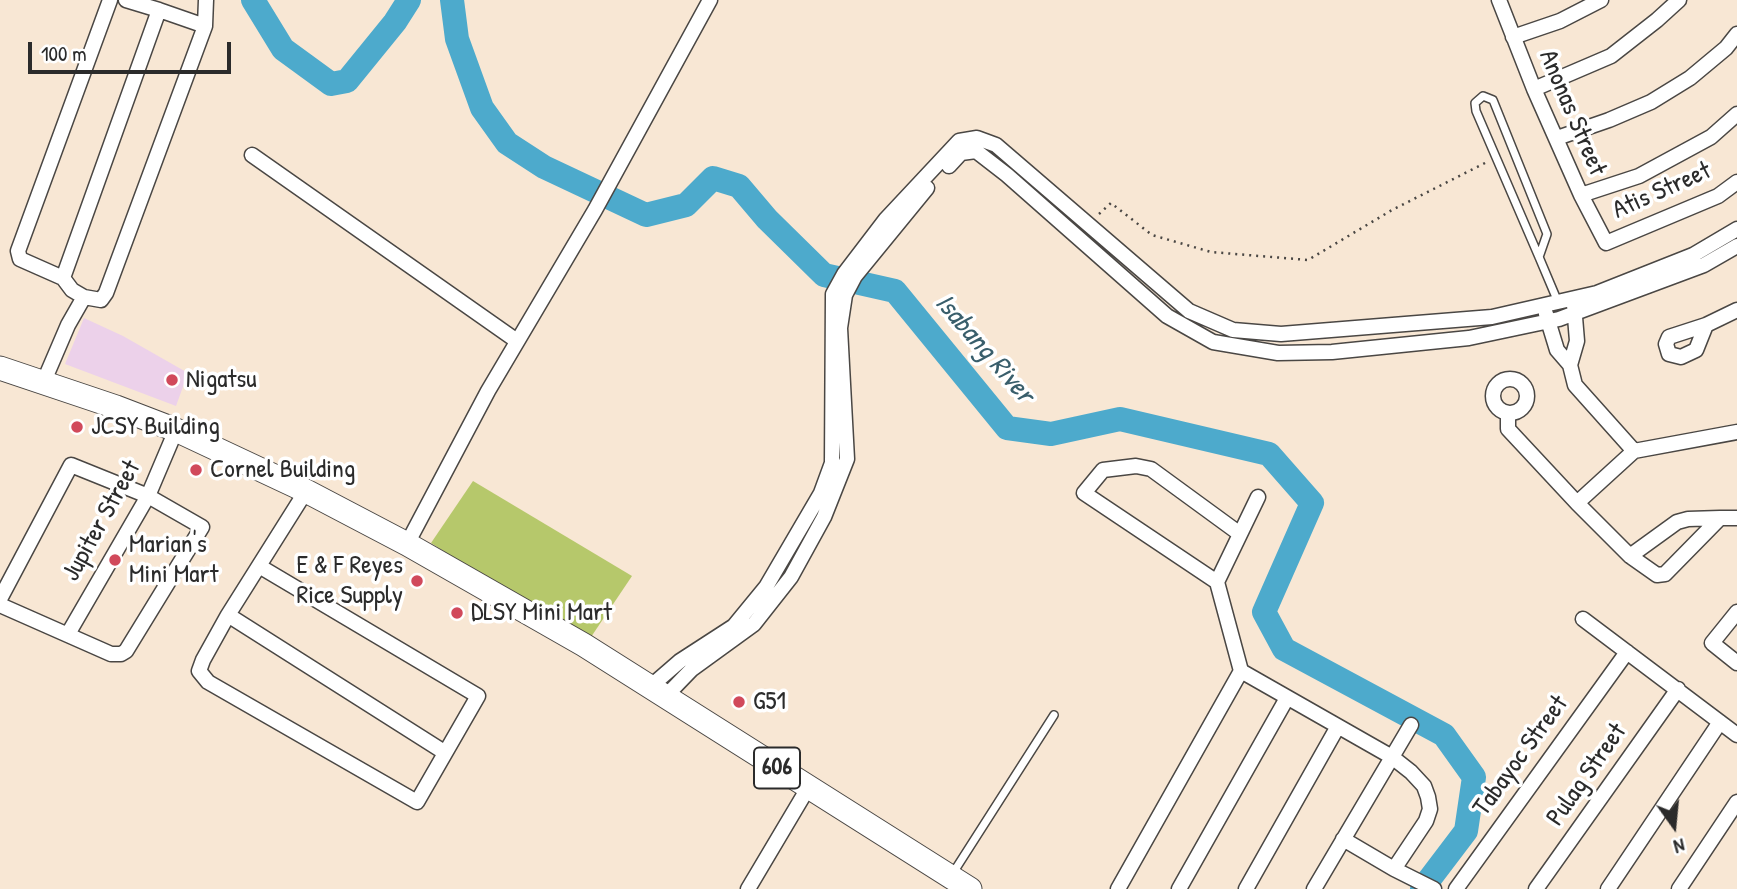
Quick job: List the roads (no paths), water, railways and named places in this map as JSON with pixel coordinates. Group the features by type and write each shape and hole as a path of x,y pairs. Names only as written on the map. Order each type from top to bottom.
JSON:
{"main road":[{"name":"606","path":"0,368 44,381 176,430 306,491 407,544 584,645 970,889"}],"street":[{"path":"110,0 18,251 20,259 63,278 72,290 83,297 101,300 106,293 205,26 206,0"},
{"path":"126,0 150,5 205,26"},
{"path":"407,544 517,341 595,210 710,0"},
{"name":"Anonas Street","path":"1499,0 1534,89 1605,243"},
{"path":"1513,37 1560,21 1601,0"},
{"path":"1534,89 1611,56 1679,0"},
{"path":"63,278 150,5"},
{"path":"1557,138 1651,102 1690,78 1726,48 1737,34"},
{"path":"1581,195 1639,176 1711,137 1737,114"},
{"path":"657,692 754,624 791,576 824,517 847,459 839,295 886,219 959,141 977,138 996,145 1189,311 1233,330 1281,334 1492,317 1597,292 1693,255 1737,229"},
{"path":"849,275 961,153 975,151 1007,175 1167,316 1213,342 1278,353 1469,338 1548,321 1704,265 1737,246"},
{"path":"252,155 517,341"},
{"name":"Atis Street","path":"1605,243 1718,196 1737,181"},
{"path":"1089,246 1102,235"},
{"path":"44,381 83,297"},
{"path":"1558,302 1575,313"},
{"path":"1558,302 1548,321 1557,349 1570,365 1575,385 1634,450"},
{"path":"1706,325 1737,310"},
{"path":"1570,365 1577,341 1575,313"},
{"path":"1311,331 1311,352"},
{"path":"1508,413 1508,429 1630,555 1657,575 1665,574 1720,517"},
{"name":"Jupiter Street","path":"68,634 148,496 176,430"},
{"path":"1577,503 1634,450 1737,432"},
{"path":"0,599 71,465 148,496 202,527 121,654 111,654 0,605"},
{"path":"1217,582 1084,493 1103,470 1136,466 1151,469 1240,534"},
{"path":"259,566 478,696 416,802 208,682 199,671 228,615 306,491"},
{"path":"1258,496 1217,582 1241,671 1392,757 1424,786 1430,809 1400,872"},
{"path":"1630,555 1677,522 1688,519 1737,518"},
{"path":"1737,612 1712,643 1737,663"},
{"path":"228,615 444,752"},
{"path":"1583,619 1737,736"},
{"name":"Tabayoc Street","path":"1456,889 1627,652"},
{"path":"1118,889 1241,671"},
{"name":"Pulag Street","path":"1536,889 1678,689"},
{"path":"1179,889 1287,698"},
{"path":"1608,889 1720,722"},
{"path":"1314,889 1411,725"},
{"path":"1246,889 1337,728"},
{"path":"748,889 808,788"},
{"path":"1679,889 1737,802"},
{"path":"1343,839 1433,889"}],"lane":[{"path":"1539,257 1547,234 1493,100 1483,96 1477,100 1475,107 1558,302"},
{"path":"951,876 1054,715"}],"waterway":[{"name":"Isabang River","path":"253,0 283,49 331,84 347,81 395,22 409,0"},
{"name":"Isabang River","path":"452,0 457,39 482,108 507,143 544,167 646,215 686,205 713,178 739,186 767,219 824,275 895,291 1007,428 1051,434 1120,419 1269,454 1312,503 1264,612 1284,649 1444,735 1474,777 1466,831 1422,889"}],"place":[{"name":"Nigatsu","path":"172,380"},
{"name":"JCSY Building","path":"77,427"},
{"name":"Cornel Building","path":"196,470"},
{"name":"Marian's Mini Mart","path":"115,560"},
{"name":"E & F Reyes Rice Supply","path":"417,581"},
{"name":"DLSY Mini Mart","path":"457,613"},
{"name":"G51","path":"739,702"}]}
